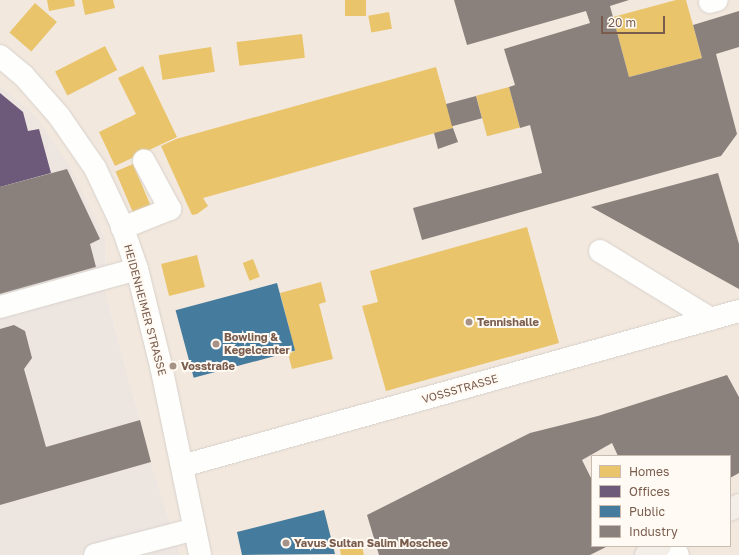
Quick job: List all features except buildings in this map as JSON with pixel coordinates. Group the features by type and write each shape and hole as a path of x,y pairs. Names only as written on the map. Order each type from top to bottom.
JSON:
{"main road":[{"path":"646,555 658,547"}],"street":[{"name":"HEIDENHEIMER STRASSE","path":"0,56 23,75 59,116 95,168 122,228 137,269 161,366 200,555"},
{"path":"122,228 170,209 144,161"},
{"path":"600,251 711,319"},
{"path":"0,307 137,269"},
{"name":"VOSSSTRASSE","path":"182,466 739,311"},
{"path":"95,555 195,528"}],"shaded area":[{"path":"0,0 739,0 739,555 180,555 151,462 106,295 105,239 34,114 0,86"},
{"path":"0,86 34,114 70,167 105,239 106,295 151,462 180,555 0,555"}],"place":[{"name":"Tennishalle","path":"469,322"},
{"name":"Bowling & Kegelcenter","path":"216,344"},
{"name":"Vosstraße","path":"173,366"},
{"name":"Yavus Sultan Salim Moschee","path":"286,543"}]}
